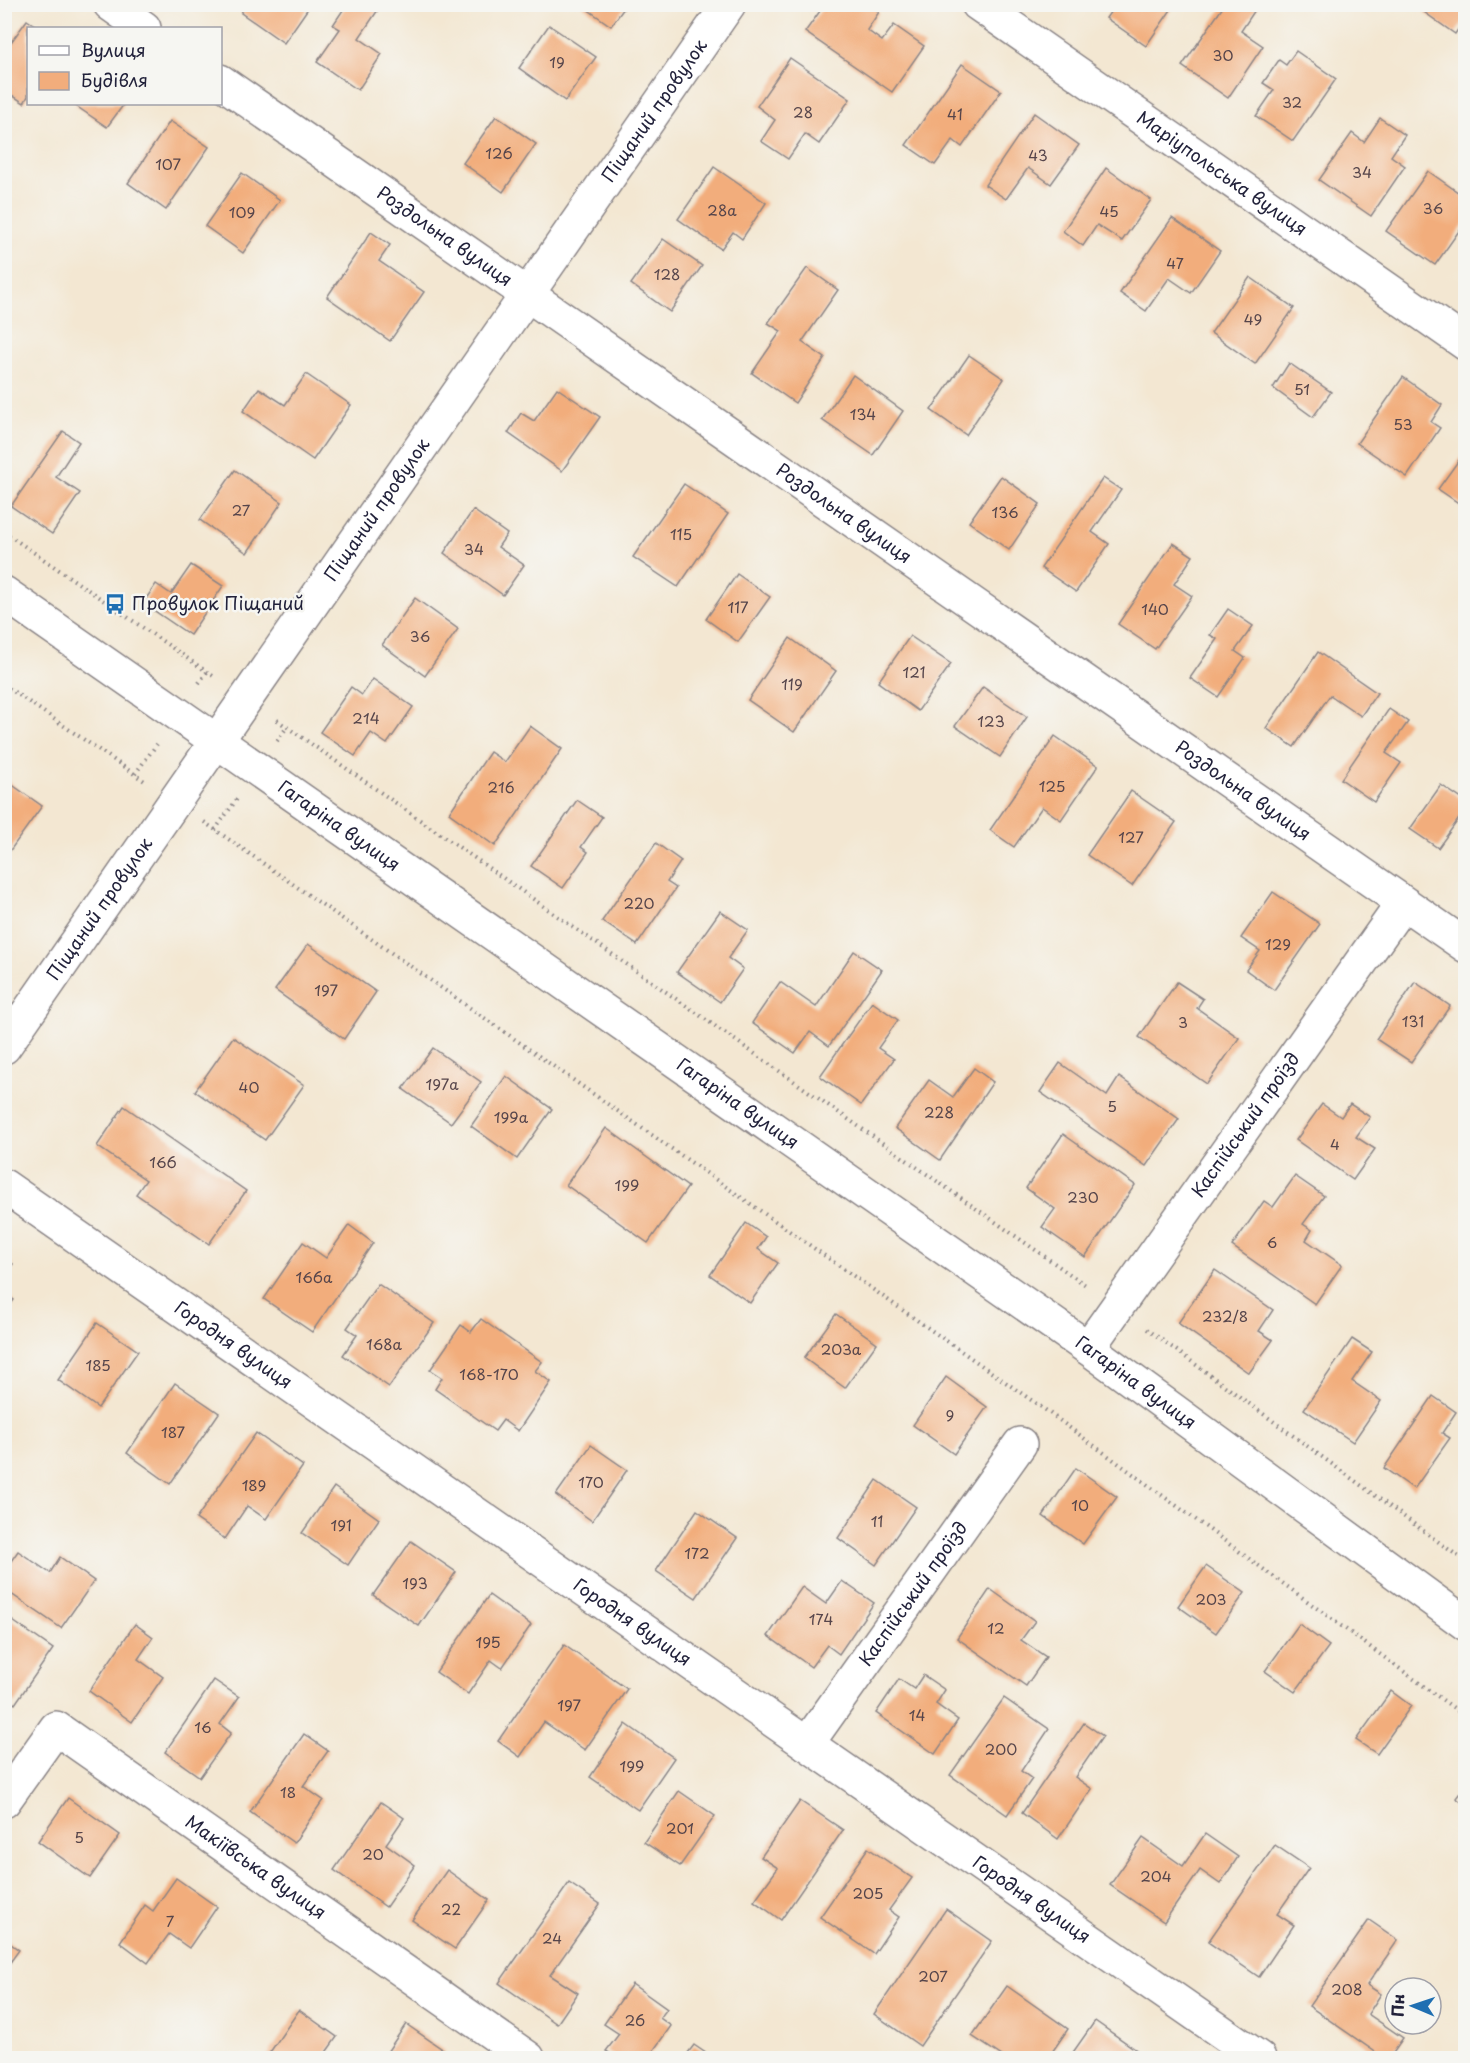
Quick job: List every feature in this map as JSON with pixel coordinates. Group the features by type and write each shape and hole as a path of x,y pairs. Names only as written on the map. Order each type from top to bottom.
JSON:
{"street":[{"path":"110,4 143,27"},
{"name":"Піщаний провулок","path":"4,1047 729,4"},
{"name":"Маріупольська вулиця","path":"978,4 1466,344"},
{"name":"Роздольна вулиця","path":"222,82 1466,946"},
{"name":"Гагаріна вулиця","path":"4,592 1088,1348 1466,1624"},
{"name":"Каспійський проїзд","path":"1088,1348 1403,903"},
{"name":"Городня вулиця","path":"4,1186 1259,2058"},
{"name":"Каспійський проїзд","path":"807,1744 1020,1444"},
{"name":"Макіївська вулиця","path":"4,1801 56,1728 528,2058"}],"path":[{"path":"4,532 247,699 1117,1307 1466,1563"},
{"path":"4,685 176,802 1044,1410 1466,1718"}],"building":[{"path":"246,4 311,4 284,43 241,13"},
{"path":"347,4 382,4 359,38 382,54 358,90 317,62 340,29 333,25"},
{"path":"580,4 627,4 611,26"},
{"path":"825,4 869,4 879,12 867,30 882,41 894,25 924,46 892,92 805,32"},
{"path":"1116,4 1175,4 1146,46 1106,18"},
{"path":"1225,4 1259,4 1241,31 1263,46 1228,98 1182,66"},
{"path":"1429,4 1466,4 1466,18 1455,34 1424,12"},
{"path":"27,20 38,27 27,27 27,98 24,103 4,90 4,52"},
{"path":"549,25 596,57 565,101 519,68"},
{"path":"1296,51 1336,79 1293,141 1256,116 1274,90 1263,83 1279,60 1286,65"},
{"path":"790,58 850,99 819,144 805,134 788,159 761,141 775,120 757,106"},
{"path":"962,64 1001,91 962,147 953,140 935,165 906,145"},
{"path":"76,105 123,105 107,127"},
{"path":"1034,113 1079,145 1051,184 1028,168 1006,199 985,185"},
{"path":"496,116 536,144 503,192 463,163"},
{"path":"1380,118 1405,135 1391,156 1405,166 1371,216 1319,180 1352,133 1364,142"},
{"path":"170,121 209,147 166,210 128,183"},
{"path":"714,167 766,203 742,239 733,232 721,249 678,219"},
{"path":"1106,168 1151,200 1122,241 1097,225 1083,246 1063,231"},
{"path":"1428,171 1466,198 1466,221 1435,265 1386,231"},
{"path":"242,173 280,200 243,253 205,226"},
{"path":"1172,218 1220,251 1191,293 1169,278 1146,311 1120,293"},
{"path":"371,232 390,245 379,261 424,292 390,341 327,297"},
{"path":"663,239 702,266 670,312 631,284"},
{"path":"807,268 838,290 802,342 825,358 795,403 752,373 781,331 768,323"},
{"path":"1250,277 1294,308 1255,364 1211,333"},
{"path":"969,355 1004,379 966,435 931,410"},
{"path":"1289,363 1331,392 1313,417 1273,388"},
{"path":"306,374 351,405 313,460 243,411 259,388 285,405"},
{"path":"853,375 903,411 873,455 822,420"},
{"path":"1403,377 1442,405 1431,422 1440,428 1407,477 1357,443"},
{"path":"557,388 600,417 562,471 508,433 521,413 534,421"},
{"path":"63,431 79,442 56,477 80,493 52,534 11,506"},
{"path":"1466,450 1466,508 1438,489"},
{"path":"235,470 282,502 247,553 200,520"},
{"path":"1001,476 1040,504 1009,550 969,522"},
{"path":"1103,478 1121,490 1092,532 1109,544 1076,592 1041,568"},
{"path":"684,484 728,514 678,587 633,557"},
{"path":"473,510 507,534 498,547 524,565 503,595 444,553"},
{"path":"1173,543 1193,556 1174,584 1192,596 1155,649 1118,624"},
{"path":"191,565 223,586 190,635 143,603 156,584 171,594"},
{"path":"737,574 770,597 738,642 706,619"},
{"path":"415,598 458,629 425,676 382,645"},
{"path":"1228,609 1253,626 1235,651 1245,658 1218,697 1190,678 1217,639 1210,635"},
{"path":"910,636 951,664 918,711 878,682"},
{"path":"790,638 836,671 794,732 748,700"},
{"path":"1318,652 1377,693 1361,716 1330,695 1294,747 1266,728"},
{"path":"373,679 413,707 387,744 371,733 355,756 320,732 351,687 362,695"},
{"path":"983,687 1027,717 1000,757 955,726"},
{"path":"1389,709 1408,722 1386,753 1401,763 1374,802 1341,779"},
{"path":"530,726 562,749 495,846 449,813 490,752 505,762"},
{"path":"1055,736 1098,766 1061,820 1042,807 1014,847 990,830"},
{"path":"4,779 42,806 4,859"},
{"path":"1441,785 1466,802 1466,809 1438,848 1410,829"},
{"path":"1131,791 1176,822 1132,886 1087,855"},
{"path":"577,800 602,817 581,847 588,852 563,888 531,866"},
{"path":"656,843 681,861 667,882 676,888 637,945 602,921"},
{"path":"1273,892 1320,924 1274,990 1246,970 1260,951 1241,938"},
{"path":"720,911 748,930 728,958 743,969 720,1002 677,972"},
{"path":"308,944 376,992 344,1039 275,990"},
{"path":"854,951 882,970 829,1046 810,1032 795,1053 752,1023 780,982 816,1007"},
{"path":"1177,982 1203,999 1197,1008 1239,1038 1207,1084 1139,1037"},
{"path":"1415,982 1450,1006 1411,1062 1376,1039"},
{"path":"872,1002 898,1020 878,1048 894,1059 861,1105 820,1076"},
{"path":"233,1037 304,1085 265,1140 195,1091"},
{"path":"433,1048 481,1082 451,1123 403,1089"},
{"path":"1060,1063 1107,1096 1119,1077 1179,1119 1146,1166 1040,1092"},
{"path":"974,1068 993,1082 940,1160 895,1128 929,1080 953,1097"},
{"path":"506,1076 552,1109 517,1159 471,1126"},
{"path":"1322,1104 1341,1117 1350,1104 1370,1117 1356,1137 1375,1149 1353,1180 1296,1140"},
{"path":"124,1106 246,1191 209,1244 136,1194 146,1180 97,1146"},
{"path":"606,1128 688,1187 648,1243 566,1185"},
{"path":"1063,1134 1135,1185 1085,1257 1042,1227 1055,1209 1026,1188"},
{"path":"1295,1176 1324,1196 1303,1224 1312,1230 1306,1240 1342,1265 1315,1304 1232,1246 1264,1201 1273,1207"},
{"path":"746,1223 766,1237 758,1249 778,1263 750,1303 710,1275"},
{"path":"349,1225 373,1243 312,1332 264,1299 303,1242 326,1258"},
{"path":"4,1258 13,1264 4,1276"},
{"path":"1215,1270 1273,1310 1259,1331 1273,1340 1249,1373 1178,1323"},
{"path":"378,1284 434,1323 389,1387 343,1355 357,1335 347,1328"},
{"path":"4,1293 14,1300 4,1313"},
{"path":"836,1314 877,1343 845,1388 804,1358"},
{"path":"481,1319 542,1362 535,1371 551,1382 518,1431 503,1420 495,1431 435,1389 442,1378 430,1370 461,1325 471,1332"},
{"path":"97,1323 138,1351 98,1408 58,1380"},
{"path":"1352,1339 1372,1352 1352,1381 1381,1401 1353,1442 1304,1409"},
{"path":"946,1377 987,1407 954,1454 913,1425"},
{"path":"175,1383 219,1413 170,1484 127,1453"},
{"path":"1433,1396 1456,1412 1442,1433 1450,1438 1414,1489 1384,1468"},
{"path":"256,1433 303,1466 266,1519 247,1506 225,1539 196,1519"},
{"path":"591,1445 627,1470 592,1521 556,1495"},
{"path":"1076,1468 1117,1497 1083,1544 1043,1516"},
{"path":"877,1480 916,1507 876,1565 838,1538"},
{"path":"334,1487 379,1519 348,1565 302,1533"},
{"path":"697,1510 737,1538 696,1598 656,1571"},
{"path":"411,1541 456,1572 419,1626 373,1595"},
{"path":"18,1551 50,1573 60,1557 94,1581 61,1628 4,1589 4,1571"},
{"path":"1206,1566 1245,1593 1216,1633 1178,1606"},
{"path":"842,1581 874,1603 839,1654 827,1645 811,1667 768,1636 802,1587 826,1604"},
{"path":"990,1589 1035,1621 1021,1640 1046,1657 1026,1686 957,1638"},
{"path":"489,1595 531,1625 502,1668 491,1660 468,1694 436,1672"},
{"path":"10,1619 53,1649 15,1704 4,1697 4,1627"},
{"path":"135,1624 153,1637 138,1659 163,1677 132,1722 89,1691"},
{"path":"1299,1624 1329,1646 1295,1692 1265,1671"},
{"path":"564,1645 627,1689 585,1750 544,1722 520,1757 498,1741"},
{"path":"923,1675 945,1690 936,1704 958,1720 935,1754 876,1713 899,1679 914,1689"},
{"path":"214,1680 239,1697 220,1724 231,1733 200,1777 165,1752"},
{"path":"1391,1691 1411,1706 1377,1754 1356,1740"},
{"path":"1004,1698 1049,1729 1021,1771 1032,1779 1007,1815 950,1775"},
{"path":"1084,1723 1103,1736 1075,1777 1092,1789 1058,1839 1022,1813"},
{"path":"626,1724 674,1758 638,1810 590,1777"},
{"path":"304,1734 328,1751 303,1786 323,1800 294,1843 250,1812"},
{"path":"1466,1785 1466,1805 1456,1798"},
{"path":"679,1791 715,1816 680,1866 644,1842"},
{"path":"68,1798 120,1835 90,1878 38,1841"},
{"path":"800,1801 843,1830 781,1920 754,1901 778,1868 761,1857"},
{"path":"381,1802 404,1818 386,1844 415,1865 386,1907 334,1870"},
{"path":"1205,1834 1238,1857 1220,1884 1200,1870 1164,1922 1110,1885 1143,1838 1183,1866"},
{"path":"1275,1845 1309,1868 1277,1914 1294,1925 1259,1977 1208,1942"},
{"path":"868,1848 912,1878 889,1910 899,1917 874,1954 820,1917"},
{"path":"447,1870 489,1900 455,1949 412,1920"},
{"path":"176,1878 217,1907 189,1948 169,1934 148,1963 120,1942 145,1905 153,1911"},
{"path":"569,1883 600,1904 550,1975 578,1993 557,2024 499,1983"},
{"path":"946,1909 992,1941 920,2046 874,2014"},
{"path":"1369,1920 1398,1940 1367,1985 1381,1994 1368,2014 1383,2024 1383,2036 1403,2038 1389,2058 1384,2058 1309,2006"},
{"path":"4,1939 19,1950 4,1971"},
{"path":"632,1984 667,2009 660,2018 671,2026 648,2058 617,2058 606,2051 619,2034 604,2024"},
{"path":"1007,1986 1068,2029 1048,2058 1005,2058 972,2036"},
{"path":"299,2010 337,2037 322,2058 266,2058"},
{"path":"1095,2021 1142,2054 1139,2058 1069,2058"},
{"path":"406,2024 445,2051 440,2058 383,2058"},
{"path":"694,2045 713,2058 684,2058"}],"place":[{"name":"Провулок Піщаний","path":"115,604"}]}
